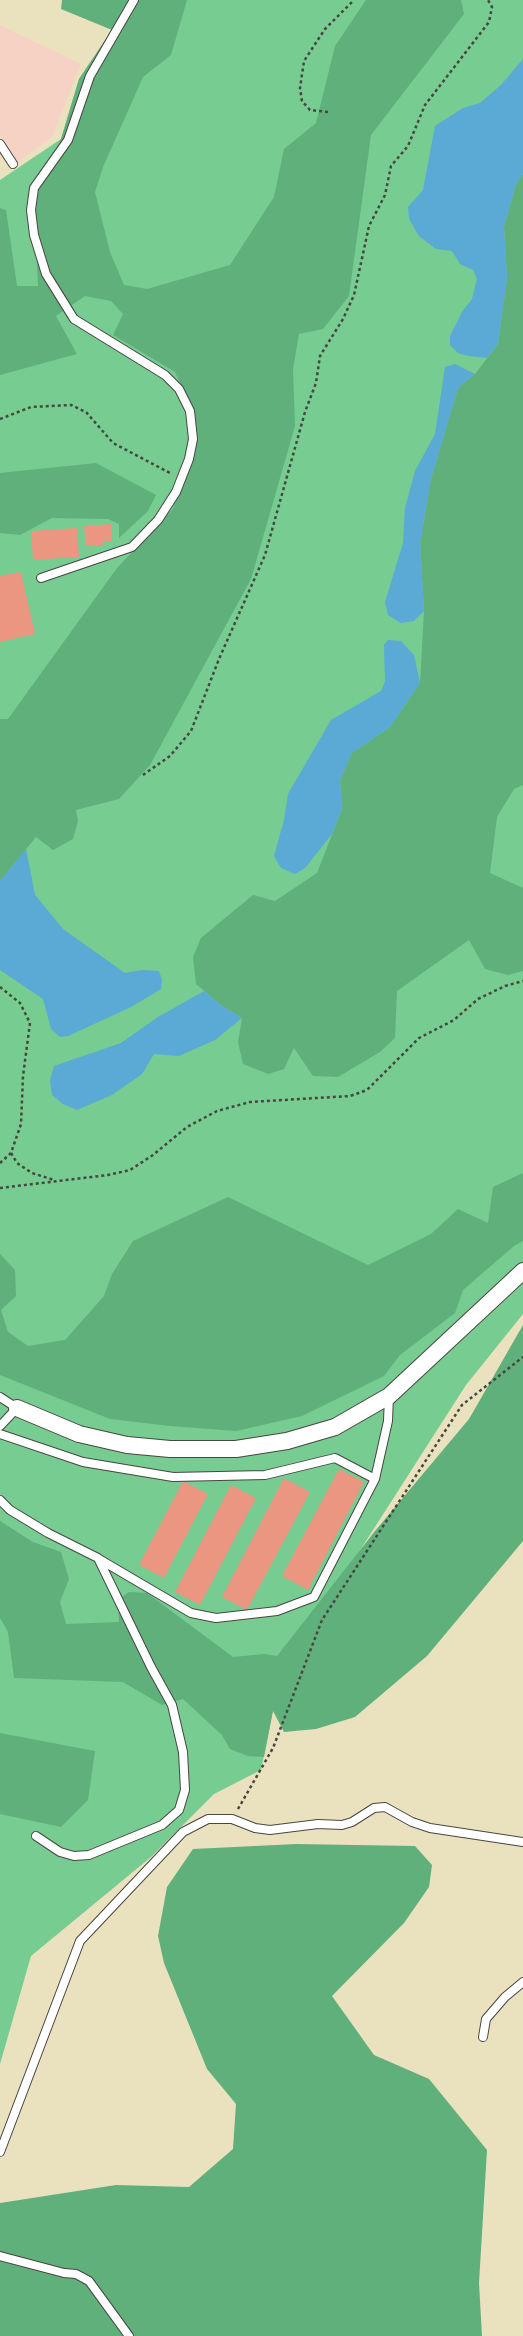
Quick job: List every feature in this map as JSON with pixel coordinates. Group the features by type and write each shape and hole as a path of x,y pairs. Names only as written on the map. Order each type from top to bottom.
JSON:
{"street":[{"path":"17,1408 79,1434 127,1445 170,1449 236,1449 287,1441 335,1427 390,1396 523,1271"}],"lane":[{"path":"41,578 132,547 158,520 176,492 189,459 193,439 190,411 178,389 165,375 74,320 46,274 34,234 31,210 34,188 68,140 90,76 134,0"},
{"path":"0,144 13,164"},
{"path":"0,1500 10,1510 29,1522 98,1558 191,1613 216,1618 277,1611 314,1597 375,1479 388,1421 390,1396"},
{"path":"0,1397 17,1408 0,1426"},
{"path":"0,1434 83,1462 173,1477 265,1475 335,1458 375,1479"},
{"path":"36,1836 60,1852 74,1856 89,1855 162,1824 179,1810 185,1790 183,1752 172,1705 151,1667 98,1558"},
{"path":"0,2152 80,1941 183,1832 208,1819 232,1819 256,1828 270,1830 318,1824 342,1825 352,1822 374,1808 385,1807 412,1822 430,1828 523,1842"},
{"path":"483,2037 486,2019 505,1997 523,1982"},
{"path":"0,2256 64,2273 76,2274 89,2281 129,2336"}],"path":[{"path":"328,112 310,110 302,101 300,88 304,61 325,29 354,0"},
{"path":"143,775 170,756 191,730 219,658 265,555 305,412 316,383 320,356 343,319 354,295 369,226 385,195 391,166 408,146 425,105 489,22 492,7 488,0"},
{"path":"0,419 31,407 71,405 86,412 113,443 181,479"},
{"path":"0,1188 56,1180 108,1175 130,1170 153,1155 187,1127 217,1111 250,1102 350,1096 368,1090 419,1038 454,1020 478,999 505,986 523,981"},
{"path":"0,987 20,1003 30,1023 23,1076 21,1124 11,1153 0,1162"},
{"path":"11,1153 17,1163 32,1173 56,1180"},
{"path":"232,1819 273,1748 322,1620 462,1404 523,1357"}],"shaded area":[{"path":"0,25 81,64 52,137 18,162 0,134"}],"green space":[{"path":"62,0 187,0 171,55 143,77 103,167 95,192 110,252 124,285 147,289 230,265 274,197 284,149 316,123 335,46 366,0 461,0 464,14 371,135 349,296 323,329 299,334 293,369 295,426 251,579 150,765 119,799 76,810 78,821 73,839 53,850 36,837 0,881 0,719 8,719 117,568 173,509 193,454 193,412 175,372 113,335 123,314 111,301 85,296 56,316 77,354 0,375 0,208 6,210 17,286 38,286 34,202 61,139 79,79 112,30 61,9"},
{"path":"132,0 523,0 523,1314 466,1385 280,1675 261,1770 214,1794 151,1857 31,1956 0,2064 0,180 61,139 79,79"},
{"path":"523,174 523,785 514,789 497,817 490,873 523,888 523,971 508,975 485,969 469,940 397,991 395,1038 380,1052 338,1077 313,1076 294,1048 284,1069 268,1074 243,1064 238,1042 242,1018 222,1006 196,984 193,957 201,938 253,895 275,901 317,873 342,809 340,780 352,753 390,727 420,683 424,611 420,543 431,479 458,388 475,374 498,344 507,278 504,227 516,184"},
{"path":"96,463 156,495 148,511 119,538 119,524 108,519 52,518 20,535 0,533 0,473"},
{"path":"523,1173 523,1241 514,1246 463,1290 455,1313 400,1355 384,1376 302,1416 236,1431 170,1426 110,1419 0,1375 0,1254 15,1270 16,1296 1,1310 8,1332 28,1346 65,1340 104,1296 112,1274 133,1241 228,1197 368,1265 431,1234 458,1209 488,1223 493,1187"},
{"path":"523,1325 523,1541 427,1656 355,1717 316,1729 284,1732 273,1711 264,1757 248,1756 230,1749 222,1735 183,1699 162,1705 123,1682 14,1678 8,1632 0,1618 0,1521 33,1542 61,1552 69,1579 60,1602 66,1624 119,1622 118,1600 129,1592 147,1593 233,1657 264,1654 277,1656 375,1531 469,1419"},
{"path":"0,1733 95,1751 88,1800 61,1827 0,1814"},
{"path":"296,1844 415,1846 432,1865 429,1887 404,1923 332,1996 374,2055 429,2079 487,2150 479,2283 482,2336 0,2336 0,2203 116,2185 189,2187 233,2149 236,2104 207,2069 164,1963 158,1936 167,1887 193,1849"}],"water":[{"path":"523,59 523,174 516,184 504,227 507,278 498,344 487,358 469,356 458,353 450,345 450,336 462,312 472,299 477,279 473,270 460,264 452,251 436,249 419,236 409,219 408,207 423,190 435,126 463,108 480,103 501,85"},
{"path":"455,364 475,374 458,388 431,479 420,543 424,611 414,621 401,623 388,615 385,602 403,543 405,508 415,471 435,434 445,367"},
{"path":"388,640 401,641 414,655 420,683 390,727 352,753 340,780 342,809 332,834 305,868 295,874 281,868 274,856 284,820 288,794 331,720 381,691 385,681 384,645"},
{"path":"26,849 35,895 63,929 125,973 142,970 159,971 162,980 161,989 131,1007 68,1036 60,1037 51,1029 43,999 0,970 0,881"},
{"path":"204,991 222,1006 242,1018 215,1040 179,1056 154,1054 142,1074 112,1095 77,1110 63,1104 52,1095 50,1080 54,1066 121,1043 158,1017"}],"building":[{"path":"111,524 112,541 103,542 104,545 86,546 84,526"},
{"path":"77,528 79,557 33,560 31,531"},
{"path":"21,572 35,634 0,642 0,576"},
{"path":"339,1469 364,1482 308,1590 282,1576"},
{"path":"284,1478 310,1492 247,1610 222,1597"},
{"path":"183,1481 208,1494 164,1578 139,1565"},
{"path":"231,1485 256,1498 200,1605 175,1592"}]}
